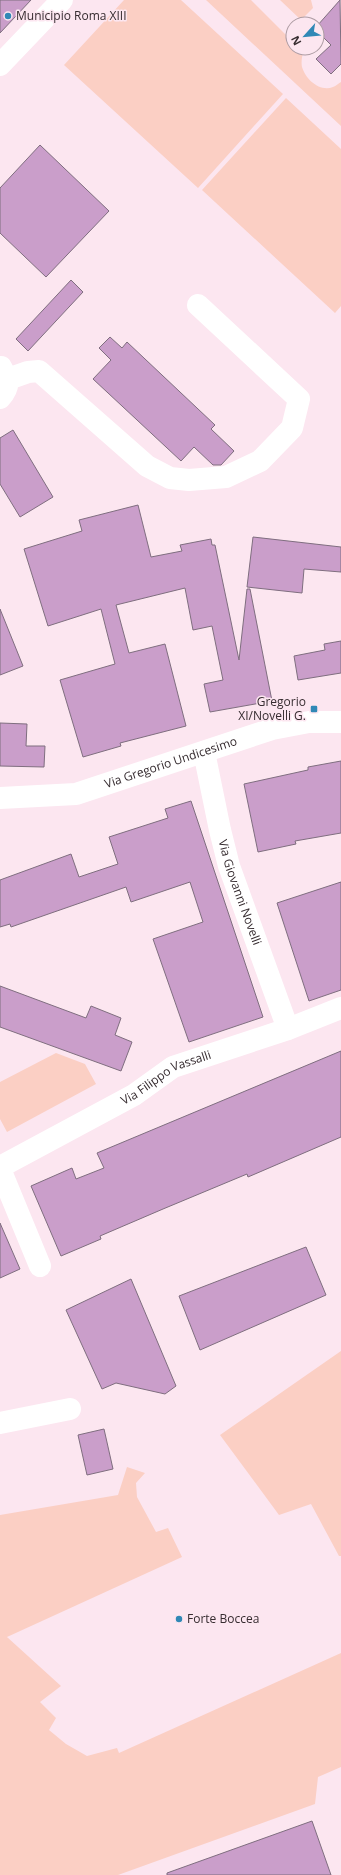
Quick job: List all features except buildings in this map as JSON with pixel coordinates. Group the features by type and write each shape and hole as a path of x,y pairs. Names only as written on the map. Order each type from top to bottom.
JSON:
{"street":[{"path":"0,65 62,0"},
{"path":"3,381 28,372 39,371 147,466 170,478 189,480 226,478 260,461 292,428 299,399 198,305"},
{"name":"Via Gregorio Undicesimo","path":"0,798 76,794 287,725 341,722"},
{"name":"Via Giovanni Novelli","path":"204,752 229,866 288,1029"},
{"name":"Via Filippo Vassalli","path":"0,1168 134,1095 173,1067 288,1029 341,1008"},
{"path":"0,1168 40,1266"},
{"path":"0,1423 70,1408"}],"shaded area":[{"path":"124,0 181,0 283,94 198,188 64,65"},
{"path":"206,0 251,0 285,34 285,56 303,56 302,67 304,72 314,84 323,88 328,88 334,87 341,82 341,126"},
{"path":"280,0 311,0 313,8 305,16 297,16"},
{"path":"286,98 341,149 341,306 335,313 202,190"},
{"path":"56,1053 85,1064 96,1084 7,1132 0,1119 0,1082"},
{"path":"341,1351 341,1556 339,1556 311,1504 279,1515 220,1435"},
{"path":"127,1467 145,1473 136,1483 137,1497 156,1532 168,1528 182,1557 7,1637 61,1686 40,1702 56,1718 49,1730 66,1744 87,1756 117,1748 119,1753 341,1653 341,1767 318,1777 315,1804 118,1875 0,1875 0,1515 118,1495"}],"place":[{"name":"Municipio Roma XIII","path":"8,16"},
{"name":"Gregorio XI/Novelli G.","path":"314,709"},
{"name":"Forte Boccea","path":"179,1619"}]}
